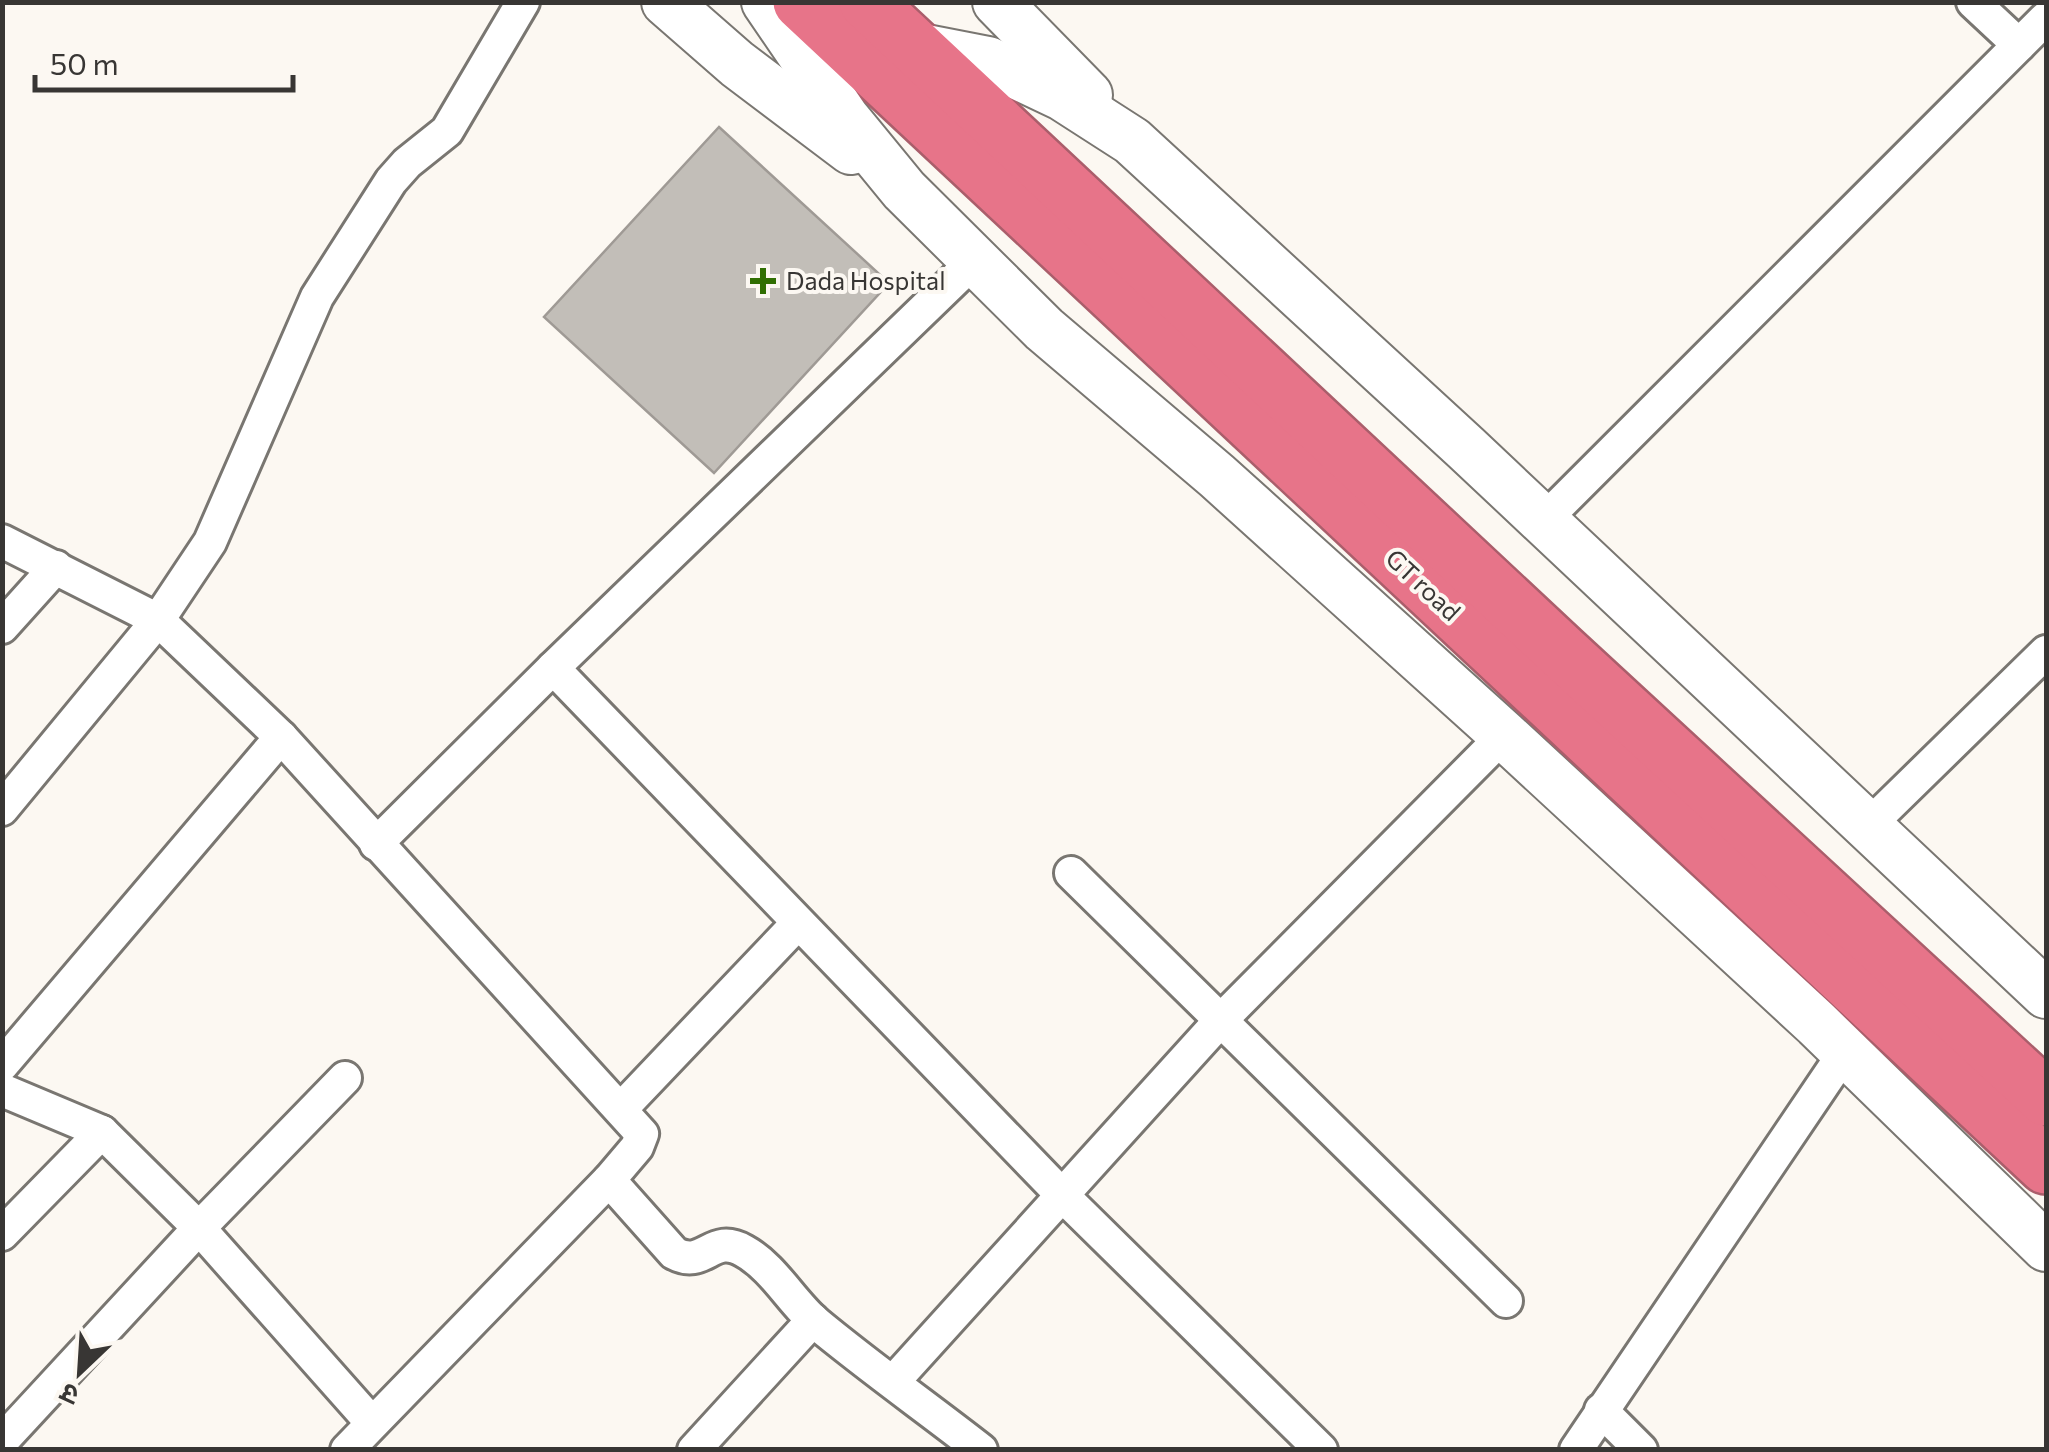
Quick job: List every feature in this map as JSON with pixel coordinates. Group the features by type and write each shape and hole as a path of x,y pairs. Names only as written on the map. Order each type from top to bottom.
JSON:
{"highway":[{"name":"GT road","path":"801,2 2046,1166"},
{"name":"GT road","path":"867,2 2046,1098"}],"street":[{"path":"2,809 158,620 210,542 317,297 391,181 447,131 523,2"},
{"path":"666,2 736,64 904,190"},
{"path":"766,2 845,118 904,190 1044,329 1218,476 1504,735 1846,1052 2046,1247"},
{"path":"997,2 1132,141 2046,994"},
{"path":"1973,2 2020,45"},
{"path":"1543,521 2046,18"},
{"path":"911,46 988,61 1062,96 1132,141"},
{"path":"376,844 974,260"},
{"path":"2,541 158,620 280,737 639,1128 641,1141 609,1180 347,1450"},
{"path":"2,627 56,567"},
{"path":"1867,827 2046,652"},
{"path":"552,668 1062,1195 1321,1450"},
{"path":"892,1382 1219,1022 1504,735"},
{"path":"2,1065 280,737"},
{"path":"1070,873 1506,1302"},
{"path":"621,1109 798,922"},
{"path":"1576,1450 1846,1052"},
{"path":"2,1441 198,1228 345,1078"},
{"path":"2,1090 102,1132 198,1228 372,1423"},
{"path":"2,1234 102,1132"},
{"path":"609,1180 674,1253 689,1260 723,1244 752,1256 812,1320 981,1450"},
{"path":"694,1450 812,1320"},
{"path":"1601,1410 1641,1450"}],"building":[{"path":"719,127 889,283 714,473 544,317"}],"place":[{"name":"Dada Hospital","path":"763,281"}]}
